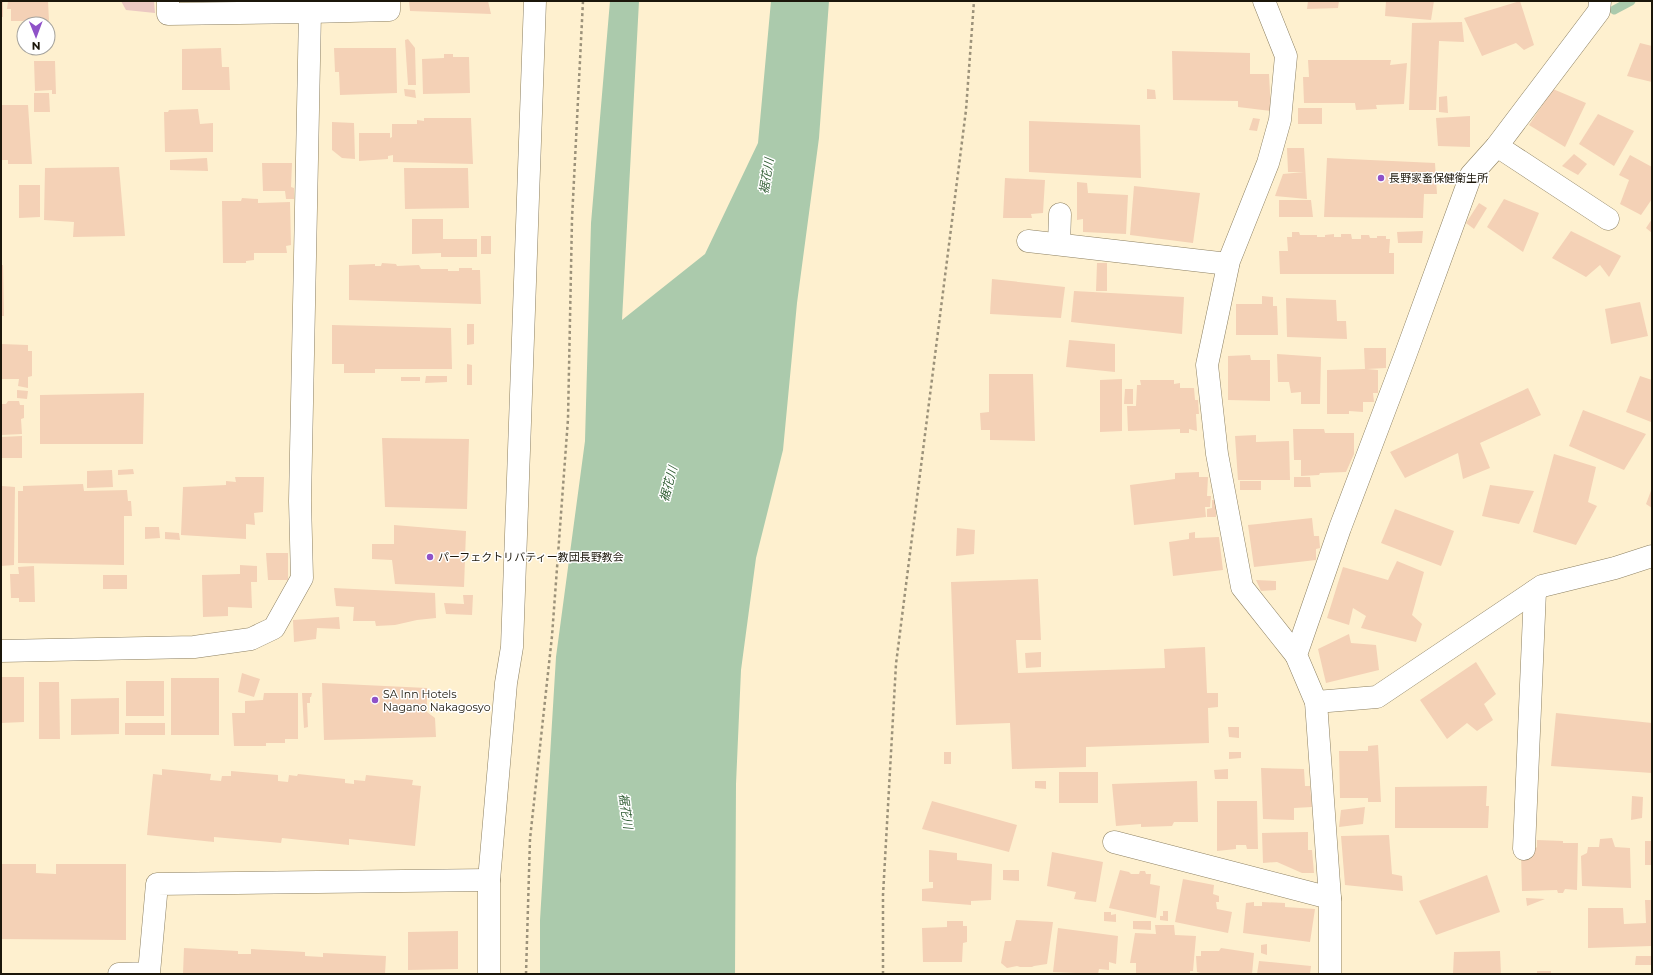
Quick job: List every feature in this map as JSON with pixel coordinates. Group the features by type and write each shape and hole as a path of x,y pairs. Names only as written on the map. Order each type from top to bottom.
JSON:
{"street":[{"path":"168,1 168,14 389,10 389,1"},
{"path":"489,974 489,880 506,683 512,647 535,1"},
{"path":"1264,1 1286,56 1280,120 1268,163 1228,264 1207,366 1217,454 1242,587 1296,656 1316,702 1330,898 1330,974"},
{"path":"1296,656 1340,528 1471,175 1497,146 1599,11 1600,1"},
{"path":"1,652 194,647 251,639 274,628 302,578 301,493 310,12"},
{"path":"1497,146 1608,219"},
{"path":"1059,244 1060,214"},
{"path":"1028,241 1228,264"},
{"path":"1316,702 1377,697 1542,586 1615,568 1652,556"},
{"path":"1524,848 1535,591"},
{"path":"1114,842 1330,898"},
{"path":"119,974 149,973 157,884 489,880"}],"path":[{"path":"526,974 530,839 552,636 568,419 572,218 583,1"},
{"path":"883,974 883,894 896,664 966,110 974,1"}],"shaded area":[{"path":"121,1 154,1 155,13 126,10"}],"water":[{"name":"裾花川","path":"610,1 639,1 622,320 705,254 758,143 771,1 829,1 819,138 797,303 783,450 756,558 741,670 736,784 735,974 540,974 540,920 556,657 585,441 591,223"}],"building":[{"path":"1,1 3,1 3,17 1,17"},
{"path":"8,1 48,1 49,16 16,16 16,21 11,21 11,9 7,9"},
{"path":"409,1 488,1 491,14 410,11"},
{"path":"1308,1 1339,1 1338,8 1307,9"},
{"path":"1386,1 1434,1 1431,20 1385,16"},
{"path":"1520,1 1534,45 1524,50 1516,43 1482,56 1464,18"},
{"path":"1462,22 1464,42 1439,41 1436,110 1409,110 1412,23"},
{"path":"408,39 415,48 416,85 408,85 405,40"},
{"path":"1640,43 1652,46 1652,82 1627,76"},
{"path":"221,48 222,67 229,67 230,90 182,90 182,49"},
{"path":"334,48 396,48 397,93 340,95 339,72 335,72"},
{"path":"1172,51 1250,53 1250,74 1269,74 1271,111 1238,107 1238,101 1173,100"},
{"path":"444,54 453,54 453,57 469,57 470,93 423,94 422,59 444,58"},
{"path":"1308,60 1391,60 1390,65 1407,63 1404,104 1376,105 1377,109 1356,110 1355,103 1304,103 1303,77 1309,77"},
{"path":"34,61 55,61 56,94 52,94 52,90 35,91"},
{"path":"404,89 415,90 416,98 405,96"},
{"path":"1147,89 1155,90 1156,99 1147,99"},
{"path":"1553,89 1586,103 1565,147 1529,125"},
{"path":"34,93 49,93 50,112 34,112"},
{"path":"1447,96 1448,113 1439,112 1439,97"},
{"path":"1,105 28,105 32,164 8,164 8,160 1,160"},
{"path":"1298,108 1322,108 1322,124 1298,124"},
{"path":"198,109 200,124 213,123 213,152 165,152 164,112 168,112 169,110"},
{"path":"1598,114 1634,131 1614,166 1579,144"},
{"path":"1470,116 1470,147 1438,146 1436,118"},
{"path":"424,118 471,118 473,164 393,162 393,155 388,156 388,159 359,161 359,133 390,133 390,138 392,137 392,124 417,124 417,120 424,121"},
{"path":"1253,118 1260,119 1257,131 1249,130"},
{"path":"1029,121 1140,125 1141,178 1029,172"},
{"path":"332,122 354,123 355,159 342,158 332,150"},
{"path":"1287,148 1304,148 1307,199 1275,196 1283,174 1304,172 1288,172"},
{"path":"1574,154 1587,164 1578,175 1562,166"},
{"path":"1630,155 1652,167 1652,199 1641,215 1620,204 1629,180 1619,175"},
{"path":"207,158 208,171 170,170 170,160"},
{"name":"長野家畜保健衛生所","path":"1327,158 1435,163 1437,194 1424,194 1423,218 1324,217"},
{"path":"262,163 292,163 291,187 294,188 294,199 286,199 285,191 263,191"},
{"path":"119,167 125,236 73,237 74,222 44,220 45,168"},
{"path":"404,168 468,168 469,208 405,209"},
{"path":"1005,178 1045,180 1043,213 1031,214 1032,218 1003,218"},
{"path":"1077,182 1087,183 1088,193 1128,195 1126,234 1083,232 1083,219 1077,220"},
{"path":"19,185 40,185 40,217 19,218"},
{"path":"1134,186 1200,193 1193,243 1130,235"},
{"path":"242,198 258,199 258,203 290,202 291,245 286,246 287,253 254,253 254,260 246,261 246,263 223,263 222,201 241,201"},
{"path":"1504,199 1539,213 1523,252 1487,227"},
{"path":"1279,200 1311,200 1313,217 1279,217"},
{"path":"1479,203 1487,208 1474,229 1466,223"},
{"path":"412,219 443,219 443,239 477,239 477,257 441,257 441,253 412,254"},
{"path":"1652,219 1652,233 1646,228"},
{"path":"1423,231 1422,243 1398,243 1397,232"},
{"path":"1571,231 1621,256 1609,277 1600,265 1586,277 1552,258"},
{"path":"1292,232 1299,232 1300,235 1317,235 1317,237 1325,237 1325,235 1334,234 1334,237 1341,237 1341,234 1351,234 1352,239 1361,239 1361,235 1369,235 1370,238 1386,236 1386,239 1390,239 1389,253 1394,253 1394,274 1280,274 1279,251 1288,251 1287,237 1292,237"},
{"path":"481,236 491,236 491,254 481,254"},
{"path":"382,263 396,264 397,266 419,265 421,269 448,269 448,271 459,271 459,268 472,268 472,270 480,270 481,304 349,300 349,265 375,264 375,266 381,266"},
{"path":"1097,263 1107,263 1107,291 1096,291"},
{"path":"1,265 3,265 4,316 1,316"},
{"path":"992,279 1065,287 1061,318 990,314"},
{"path":"1074,291 1184,297 1182,334 1071,322"},
{"path":"1262,296 1273,297 1273,306 1277,306 1278,335 1236,335 1236,304 1262,304"},
{"path":"1286,298 1336,300 1337,321 1346,321 1347,339 1287,337"},
{"path":"1640,302 1648,336 1611,344 1605,309"},
{"path":"467,324 474,324 474,344 467,345"},
{"path":"332,325 451,328 452,369 375,369 375,373 344,373 344,364 332,364"},
{"path":"1069,340 1115,344 1115,372 1066,367"},
{"path":"1,344 28,345 28,351 32,351 32,376 28,377 28,388 18,386 19,379 1,379"},
{"path":"1364,348 1386,348 1386,368 1367,369 1378,370 1378,393 1373,393 1374,402 1363,402 1363,412 1349,411 1349,414 1327,414 1327,370 1365,369"},
{"path":"1277,354 1321,357 1320,404 1301,404 1301,392 1291,393 1289,382 1278,382"},
{"path":"1250,355 1251,360 1270,360 1270,401 1228,400 1228,356"},
{"path":"467,364 472,365 472,385 467,385"},
{"path":"989,374 1033,374 1035,441 990,440 990,430 981,430 980,413 989,412"},
{"path":"426,376 447,376 447,382 425,383"},
{"path":"1640,376 1652,380 1651,422 1626,412"},
{"path":"401,377 420,377 420,381 401,381"},
{"path":"1122,379 1122,431 1100,432 1100,380"},
{"path":"1140,380 1174,380 1174,384 1180,383 1180,388 1194,388 1195,400 1198,400 1199,414 1196,414 1197,431 1189,429 1189,433 1180,433 1180,429 1128,431 1127,406 1136,406 1137,385 1141,385"},
{"path":"1528,388 1541,415 1480,443 1490,468 1463,479 1458,453 1405,478 1390,452"},
{"path":"1125,389 1133,389 1133,404 1124,404"},
{"path":"17,390 28,391 27,399 17,398"},
{"path":"144,393 143,444 40,444 40,395"},
{"path":"8,401 19,401 20,405 24,405 24,418 21,419 22,434 1,435 1,404 6,404"},
{"path":"1583,410 1646,434 1624,470 1569,446"},
{"path":"1293,429 1324,429 1325,433 1354,433 1354,454 1346,472 1320,473 1319,475 1301,476 1301,460 1294,460"},
{"path":"1256,435 1256,442 1289,441 1290,480 1238,480 1235,436"},
{"path":"22,436 22,458 1,458 1,437"},
{"path":"382,438 469,439 467,509 385,507"},
{"path":"1554,454 1596,467 1588,502 1597,506 1576,545 1533,532"},
{"path":"133,469 134,474 118,475 118,470"},
{"path":"112,470 113,487 87,488 87,471"},
{"path":"1199,472 1199,477 1208,477 1207,496 1211,496 1210,507 1205,507 1206,517 1134,525 1130,485 1175,479 1175,473"},
{"path":"235,477 264,477 263,512 254,513 255,525 246,524 246,539 181,535 183,487 226,485 226,481 236,482"},
{"path":"1294,477 1310,477 1311,487 1294,487"},
{"path":"1240,481 1261,481 1261,490 1240,490"},
{"path":"83,484 84,491 127,490 128,501 131,501 132,516 124,516 124,565 18,563 18,491 23,491 23,486"},
{"path":"1490,485 1534,491 1519,524 1482,516"},
{"path":"2,486 15,487 14,565 1,566"},
{"path":"1652,488 1652,508 1646,504"},
{"path":"1212,500 1216,500 1216,517 1207,517 1207,509 1212,508"},
{"path":"1395,509 1454,531 1441,566 1381,543"},
{"path":"1312,518 1314,536 1319,536 1320,548 1316,549 1316,560 1254,567 1248,525"},
{"path":"394,525 466,531 464,587 395,584 392,560 372,559 372,544 394,544"},
{"path":"145,527 159,527 160,538 145,539"},
{"path":"957,528 975,530 974,554 956,556"},
{"path":"165,532 179,533 180,540 165,539"},
{"path":"1195,532 1195,538 1219,537 1223,570 1173,576 1169,542 1189,539 1189,533"},
{"path":"266,553 288,553 288,580 268,580"},
{"path":"1397,561 1424,572 1412,615 1422,624 1416,642 1361,628 1366,616 1353,608 1349,625 1327,618 1343,567 1388,580"},
{"path":"240,565 257,566 257,582 251,582 252,608 228,607 228,616 203,617 202,575 240,574"},
{"path":"34,566 35,602 19,602 19,598 11,598 10,574 19,574 18,567"},
{"path":"103,575 127,575 127,589 103,589"},
{"path":"1038,579 1041,640 1016,640 1018,673 1165,668 1164,649 1205,647 1207,693 1218,693 1218,707 1208,708 1209,743 1086,747 1086,767 1012,769 1010,723 956,725 951,582"},
{"path":"1256,580 1276,581 1276,590 1261,591"},
{"path":"334,588 435,593 436,618 417,620 395,625 376,626 375,621 353,621 354,607 336,606"},
{"path":"463,595 473,595 472,615 446,614 444,603 464,604"},
{"path":"339,617 340,629 317,628 316,639 294,642 293,620"},
{"path":"1349,634 1351,643 1376,645 1379,670 1326,683 1318,649"},
{"path":"1041,652 1041,667 1026,668 1025,653"},
{"path":"1476,662 1496,694 1484,704 1493,720 1477,731 1467,723 1447,739 1420,700"},
{"path":"242,673 260,679 254,697 238,692"},
{"path":"1,677 24,677 24,722 1,723"},
{"path":"171,678 219,678 219,735 171,735"},
{"path":"126,681 164,681 164,716 126,716"},
{"path":"39,682 59,682 60,739 39,739"},
{"name":"SA Inn Hotels Nagano Nakagosyo","path":"322,683 427,688 427,712 435,718 436,737 324,740"},
{"path":"264,693 298,693 298,739 285,739 285,743 266,743 266,746 234,746 232,713 245,713 245,701 263,700"},
{"path":"302,693 312,693 310,703 307,703 308,727 304,728"},
{"path":"119,698 119,734 71,735 71,699"},
{"path":"1556,713 1652,723 1652,773 1551,766"},
{"path":"125,723 165,723 165,735 125,735"},
{"path":"1228,727 1239,727 1239,738 1229,737"},
{"path":"1378,745 1381,802 1368,802 1368,798 1340,798 1339,751 1368,751 1368,746"},
{"path":"944,752 951,752 951,764 944,764"},
{"path":"1229,752 1241,752 1241,758 1229,759"},
{"path":"1261,768 1304,769 1305,786 1310,786 1312,807 1294,808 1294,820 1263,819"},
{"path":"162,769 211,774 210,780 221,781 222,776 231,776 231,771 278,775 278,781 288,782 289,775 297,776 298,774 345,779 345,783 354,784 354,780 365,781 366,775 413,780 412,785 421,786 415,846 349,839 349,845 282,838 281,843 214,837 214,842 147,835 153,774 162,775"},
{"path":"1228,769 1228,779 1215,779 1214,770"},
{"path":"1059,772 1098,772 1098,803 1059,803"},
{"path":"1035,781 1046,781 1046,789 1035,788"},
{"path":"1197,781 1198,822 1174,822 1172,826 1141,827 1141,824 1116,826 1112,784"},
{"path":"1487,786 1486,806 1489,806 1488,828 1395,828 1395,787"},
{"path":"1632,796 1643,797 1642,818 1631,820"},
{"path":"932,801 1017,825 1009,852 922,829"},
{"path":"1217,801 1257,801 1258,849 1247,849 1246,845 1236,845 1236,849 1217,851"},
{"path":"1365,807 1363,824 1339,827 1341,810"},
{"path":"1308,832 1308,850 1312,850 1314,873 1302,873 1277,862 1263,863 1262,833"},
{"path":"1389,835 1392,874 1402,876 1403,891 1345,885 1341,836"},
{"path":"1612,838 1615,847 1630,848 1631,888 1582,886 1581,856 1587,853 1588,847 1599,847 1600,839"},
{"path":"1537,840 1578,843 1577,890 1565,889 1563,893 1558,893 1557,890 1522,891 1521,853 1531,852 1537,847"},
{"path":"1645,841 1652,841 1652,865 1645,865"},
{"path":"929,850 957,853 957,860 992,864 991,900 971,901 971,905 922,901 922,889 933,888 933,882 929,882"},
{"path":"1052,852 1103,862 1096,902 1074,899 1076,892 1047,886"},
{"path":"1,864 36,864 36,873 56,874 56,864 126,864 126,940 1,939"},
{"path":"1003,870 1019,870 1019,881 1003,880"},
{"path":"1120,870 1131,874 1139,874 1140,871 1145,871 1146,874 1151,874 1150,884 1160,886 1156,918 1109,908"},
{"path":"1487,875 1500,912 1436,935 1419,901"},
{"path":"1183,879 1214,885 1213,894 1219,896 1219,902 1216,902 1217,909 1232,912 1228,933 1175,922"},
{"path":"1526,898 1545,899 1527,906"},
{"path":"1645,900 1652,900 1652,948 1651,946 1588,948 1588,908 1623,908 1624,924 1646,923"},
{"path":"1254,902 1254,906 1262,906 1262,902 1285,903 1285,907 1315,909 1310,942 1243,933 1246,903"},
{"path":"1163,911 1168,911 1168,921 1160,920 1160,916 1163,916"},
{"path":"1104,912 1111,912 1111,915 1116,914 1116,922 1104,921"},
{"path":"1016,920 1053,922 1047,964 1032,967 1017,966 1007,968 1001,963 1005,941 1011,941"},
{"path":"947,921 963,921 963,926 967,926 967,942 963,943 962,962 923,962 922,928 947,927"},
{"path":"1133,921 1151,921 1151,930 1133,929"},
{"path":"1155,925 1174,925 1175,935 1196,936 1193,971 1190,971 1190,974 1136,974 1136,963 1130,963 1135,933 1156,934"},
{"path":"1058,928 1118,936 1116,964 1109,962 1109,970 1099,969 1098,974 1053,972"},
{"path":"458,931 458,969 408,970 408,932"},
{"path":"1267,944 1267,955 1261,953 1261,945"},
{"path":"184,948 238,951 238,954 251,954 251,949 305,952 305,956 323,957 323,953 386,956 385,974 183,974"},
{"path":"1221,948 1254,953 1252,974 1204,974 1197,972 1196,956 1201,956 1201,951 1219,951"},
{"path":"1500,951 1501,974 1453,974 1454,952"},
{"path":"1636,956 1652,956 1652,965 1635,965"},
{"path":"1259,961 1311,966 1310,974 1257,974"},
{"path":"1537,971 1551,971 1551,974 1537,974"}],"waterway":[{"path":"1614,10 1631,1"}],"place":[{"name":"長野家畜保健衛生所","path":"1381,178"},
{"name":"パーフェクトリバティー教団長野教会","path":"430,557"},
{"name":"SA Inn Hotels Nagano Nakagosyo","path":"375,700"}]}
